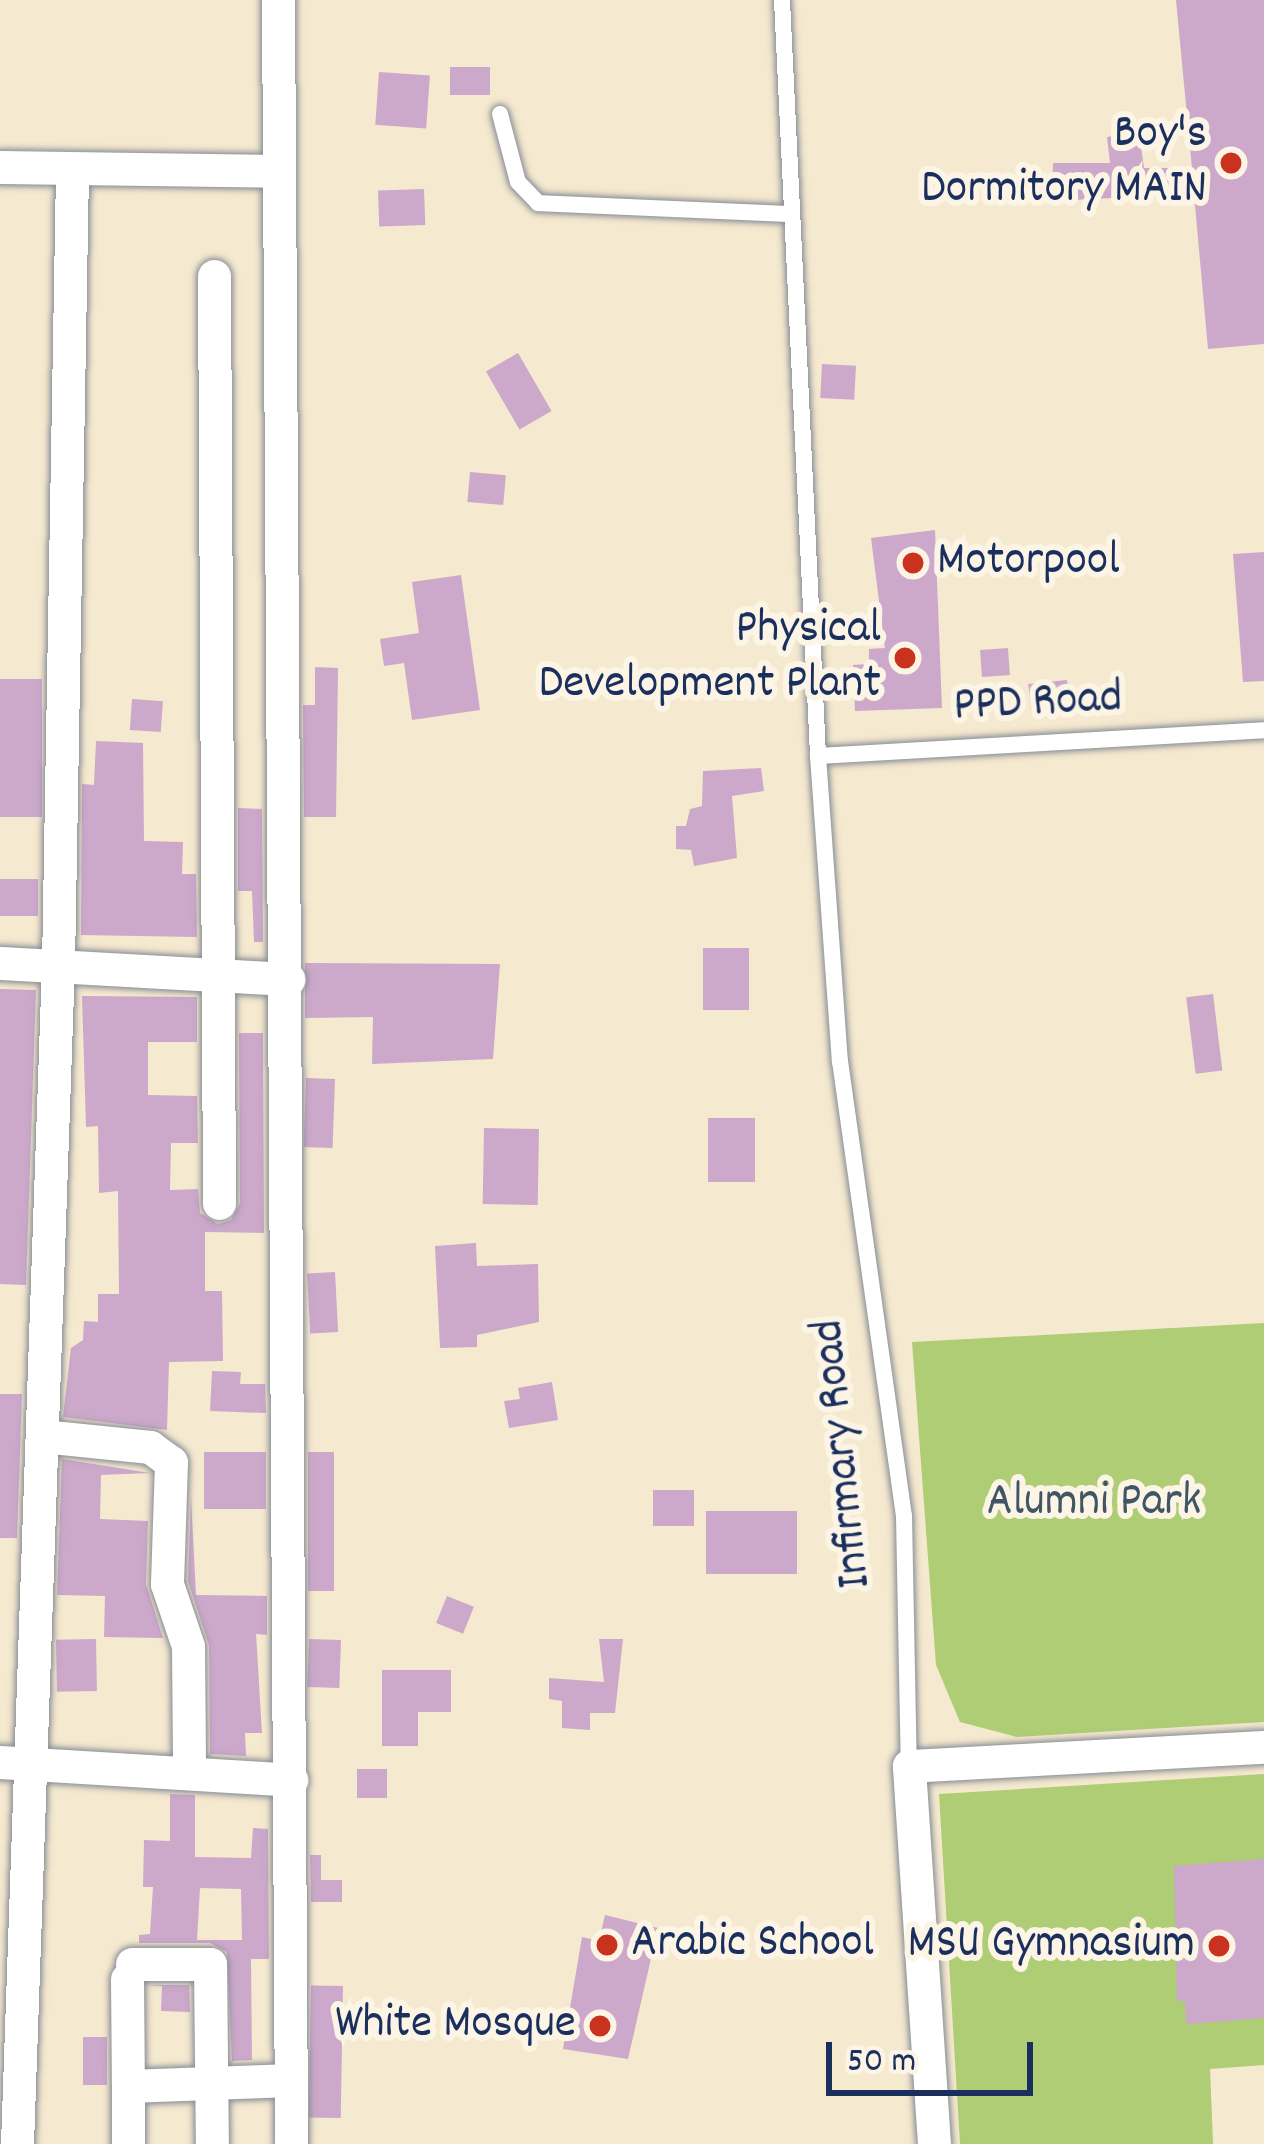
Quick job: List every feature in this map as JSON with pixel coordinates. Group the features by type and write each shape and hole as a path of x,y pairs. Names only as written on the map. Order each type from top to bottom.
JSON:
{"street":[{"path":"278,0 289,979 291,2144"},
{"path":"0,167 279,171"},
{"path":"16,2144 16,1763 42,1436 58,965 71,170"},
{"path":"214,276 219,1203"},
{"path":"0,963 289,979"},
{"path":"42,1436 150,1447 171,1462 166,1584 188,1646 189,1772"},
{"path":"910,1766 1264,1747"},
{"path":"16,1763 291,1780"},
{"name":"Infirmary Road","path":"910,1766 934,2144"},
{"path":"128,2144 130,1971 210,1964 212,2144"},
{"path":"128,2086 291,2080"}],"lane":[{"name":"Infirmary Road","path":"782,0 818,756 840,1061 904,1516 910,1766"},
{"path":"500,113 518,182 538,202 792,214"},
{"name":"PPD Road","path":"818,756 1264,730"}],"green space":[{"name":"Alumni Park","path":"1264,1323 1264,1722 1017,1737 960,1722 936,1665 912,1342"},
{"path":"1264,1774 1264,2065 1210,2069 1213,2144 960,2144 939,1794"}],"building":[{"name":"Boy's Dormitory MAIN","path":"1176,0 1264,0 1264,344 1208,349 1194,194 1052,201 1053,163 1110,163 1107,137 1139,132 1144,168 1192,168"},
{"path":"450,67 490,67 490,95 450,95"},
{"path":"379,72 430,76 426,128 375,125"},
{"path":"424,189 425,225 379,227 378,191"},
{"path":"518,353 552,411 519,430 486,372"},
{"path":"822,364 856,366 854,400 820,398"},
{"path":"470,472 506,475 503,505 467,502"},
{"path":"935,530 942,708 855,711 853,665 869,664 869,649 885,648 871,538"},
{"path":"1264,552 1264,681 1243,682 1233,554"},
{"path":"461,575 480,710 412,720 404,663 384,666 380,639 419,633 412,582"},
{"path":"1008,648 1010,675 982,677 980,650"},
{"path":"315,667 338,668 336,817 304,817 303,705 315,705"},
{"path":"0,679 42,679 42,817 0,817"},
{"path":"1067,680 1070,710 1031,714 1028,684"},
{"path":"132,699 163,701 161,732 130,730"},
{"path":"96,741 143,743 144,841 183,842 182,874 196,874 197,937 81,935 82,784 94,785"},
{"path":"761,768 764,791 732,796 737,858 694,866 691,850 676,849 676,826 686,826 690,809 702,806 703,771"},
{"path":"238,808 262,809 263,942 254,942 252,891 238,891"},
{"path":"0,879 38,879 38,916 0,916"},
{"path":"703,948 749,948 749,1010 703,1010"},
{"path":"305,963 500,964 493,1059 372,1064 373,1017 305,1018"},
{"path":"0,989 36,990 26,1285 0,1284"},
{"path":"1213,994 1222,1070 1196,1074 1186,997"},
{"path":"82,996 197,997 197,1042 148,1042 148,1095 197,1096 198,1143 171,1143 170,1190 198,1189 200,1213 218,1224 231,1220 240,1203 239,1033 263,1033 264,1233 205,1232 205,1291 222,1291 223,1361 169,1362 167,1430 63,1417 71,1348 83,1340 84,1321 98,1322 98,1294 119,1294 118,1191 99,1193 98,1126 86,1127"},
{"path":"306,1078 335,1079 333,1148 304,1147"},
{"path":"708,1118 755,1118 755,1182 708,1182"},
{"path":"484,1128 539,1129 538,1205 483,1204"},
{"path":"476,1243 477,1266 538,1264 539,1322 477,1335 477,1347 440,1348 435,1246"},
{"path":"335,1272 338,1332 310,1333 307,1273"},
{"path":"212,1371 241,1372 240,1384 265,1384 266,1413 210,1411"},
{"path":"552,1382 558,1420 509,1428 504,1401 520,1399 518,1388"},
{"path":"0,1394 22,1394 17,1538 0,1538"},
{"path":"204,1452 266,1452 266,1509 204,1509"},
{"path":"308,1452 334,1452 334,1591 308,1591"},
{"path":"62,1459 150,1473 101,1475 100,1519 148,1521 146,1584 163,1638 104,1637 105,1596 57,1595"},
{"path":"653,1490 694,1490 694,1526 653,1526"},
{"path":"191,1496 196,1595 267,1596 267,1635 256,1634 262,1733 245,1733 246,1756 210,1754 209,1645 188,1581"},
{"path":"706,1511 797,1511 797,1574 706,1574"},
{"path":"447,1596 474,1607 463,1634 436,1623"},
{"path":"96,1639 97,1691 57,1692 56,1640"},
{"path":"309,1639 341,1640 339,1688 307,1687"},
{"path":"599,1639 623,1639 615,1713 590,1713 590,1730 562,1728 562,1701 549,1699 549,1678 604,1682"},
{"path":"382,1670 451,1670 451,1712 418,1712 418,1746 382,1746"},
{"path":"357,1769 387,1769 387,1798 357,1798"},
{"path":"170,1794 195,1795 195,1857 251,1858 253,1828 268,1829 269,1959 251,1959 252,2060 232,2061 227,1952 210,1943 139,1943 139,1935 150,1934 153,1887 143,1887 144,1840 170,1841","holes":["200,1888 241,1889 242,1940 197,1940"]},
{"path":"310,1855 321,1855 321,1880 342,1880 342,1902 311,1902"},
{"name":"MSU Gymnasium","path":"1264,1859 1264,2018 1186,2024 1185,2001 1177,2001 1174,1866"},
{"path":"605,1915 658,1928 628,2059 563,2049 582,1937 599,1941"},
{"path":"148,1985 189,1985 190,2012 161,2011 162,1986"},
{"path":"311,1985 343,1986 341,2118 309,2117"},
{"path":"83,2037 107,2037 107,2085 83,2085"}],"place":[{"name":"Boy's Dormitory MAIN","path":"1231,163"},
{"name":"Motorpool","path":"913,563"},
{"name":"Physical Development Plant","path":"905,658"},
{"name":"Arabic School","path":"607,1945"},
{"name":"MSU Gymnasium","path":"1219,1946"},
{"name":"White Mosque","path":"600,2026"}]}
